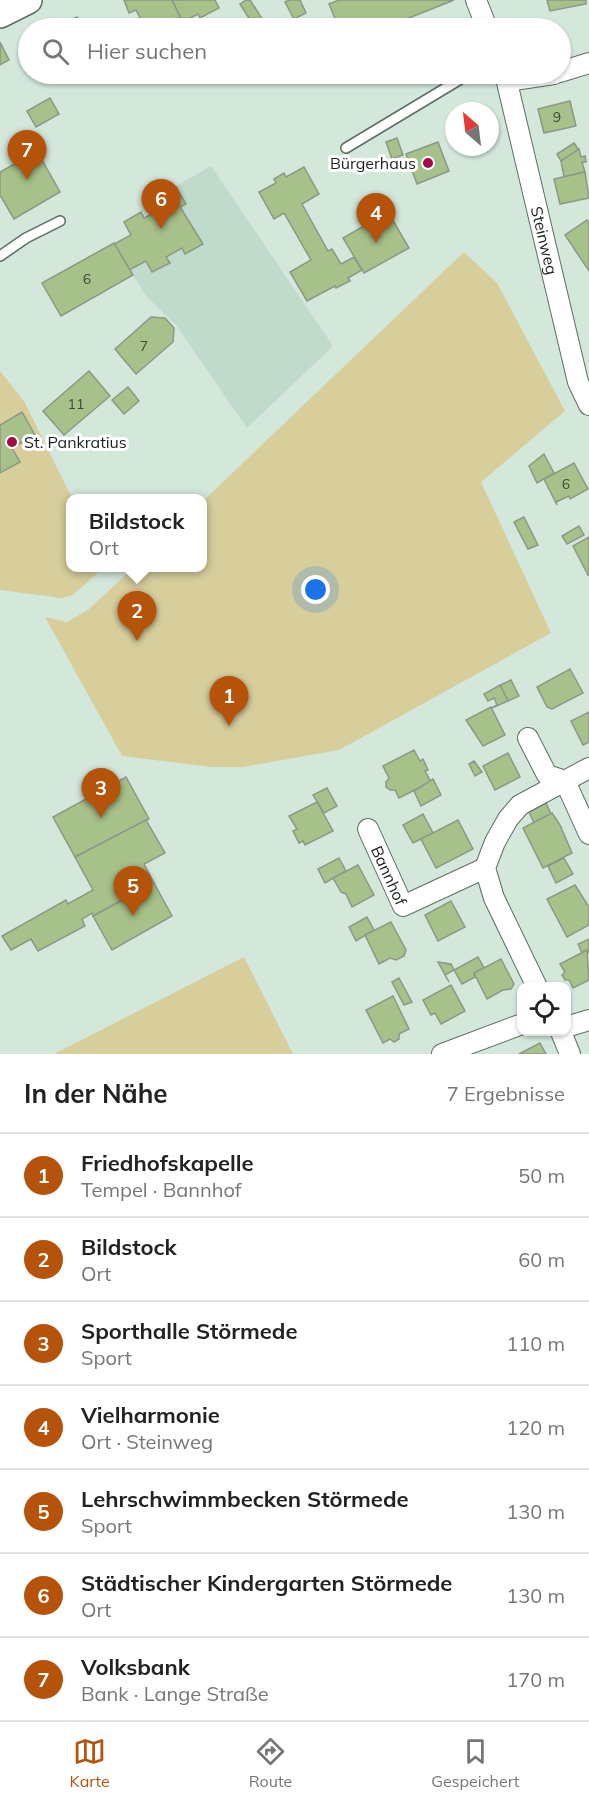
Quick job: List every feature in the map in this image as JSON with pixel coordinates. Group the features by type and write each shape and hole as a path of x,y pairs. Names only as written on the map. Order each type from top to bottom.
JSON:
{"main road":[{"path":"0,14 28,0"}],"street":[{"path":"476,0 483,18"},
{"path":"571,69 589,63"},
{"name":"Steinweg","path":"508,84 578,382 589,405"},
{"path":"528,738 547,775 565,781 589,834"},
{"path":"535,982 494,898 485,868 495,842 508,819 520,805 589,768"},
{"name":"Bannhof","path":"368,829 403,906 485,868"},
{"path":"571,1026 589,1020"},
{"path":"442,1054 517,1026"},
{"path":"563,1036 570,1054"}],"lane":[{"path":"346,148 452,84"},
{"path":"0,256 26,238 60,221"}],"shaded area":[{"path":"211,166 333,346 247,428 176,325 146,296 114,244 131,235 124,222 141,212 145,218 160,210 154,199"},
{"path":"464,252 497,283 565,411 481,482 551,633 339,750 243,767 211,767 122,756 45,617 67,622 88,610 129,572 207,572 207,497"},
{"path":"0,371 24,401 70,494 66,494 66,572 99,572 73,595 62,598 0,590"},
{"path":"244,957 293,1054 56,1054 56,1053"}],"building":[{"path":"124,0 172,0 181,18 140,18 136,10 129,13"},
{"path":"172,0 215,0 219,8 200,18 198,14 190,18 181,18"},
{"path":"250,0 262,18 249,18 240,4"},
{"path":"300,0 306,13 293,18 285,2"},
{"path":"339,0 454,0 409,18 335,18 329,4"},
{"path":"547,0 586,0 586,4 550,11"},
{"path":"0,42 9,60 0,65"},
{"path":"50,98 59,114 36,127 27,111"},
{"path":"570,101 576,126 544,133 538,109"},
{"path":"397,138 403,155 392,159 386,142"},
{"name":"Bürgerhaus","path":"438,142 449,171 417,184 406,154"},
{"path":"574,143 579,150 561,161 557,154"},
{"path":"579,149 581,157 585,156 586,162 582,162 585,172 564,177 561,161"},
{"path":"37,151 60,192 14,219 0,195 0,172"},
{"path":"304,167 319,194 302,204 328,251 332,249 341,264 354,257 362,270 348,278 350,281 307,301 290,272 311,260 284,213 274,219 259,192 276,183 274,179 284,173 286,177"},
{"path":"585,172 589,198 560,204 554,179"},
{"path":"176,187 186,204 180,207 203,244 185,254 182,248 166,257 170,263 152,272 146,261 129,270 114,244 131,235 124,222 141,212 144,218 160,210 154,199"},
{"path":"388,212 409,248 364,273 343,238"},
{"path":"587,220 589,223 589,271 565,235"},
{"path":"114,243 133,275 61,316 42,283"},
{"path":"151,317 165,318 174,328 173,342 136,374 115,349"},
{"path":"89,371 110,396 64,435 43,411"},
{"path":"128,387 139,401 124,414 112,400"},
{"name":"St. Pankratius","path":"22,412 35,435 12,448 20,462 0,473 0,425"},
{"path":"544,454 554,473 537,483 529,466"},
{"path":"574,463 588,489 570,499 569,496 556,502 557,505 544,479"},
{"path":"524,517 538,545 528,549 514,522"},
{"path":"579,526 584,535 567,544 562,536"},
{"path":"589,537 589,575 588,575 573,546"},
{"path":"570,669 583,693 552,709 547,707 537,687"},
{"path":"511,680 519,696 508,701 500,685"},
{"path":"500,685 508,701 492,708 497,705 494,698 488,701 484,694"},
{"path":"491,707 505,735 483,746 466,720"},
{"path":"589,712 589,742 583,745 571,721"},
{"path":"414,750 420,761 423,759 428,770 425,771 431,782 399,798 395,790 386,787 389,778 383,766"},
{"path":"508,753 520,777 495,790 483,766"},
{"path":"474,761 482,772 475,776 469,764"},
{"path":"126,777 149,819 75,857 53,817"},
{"path":"433,779 441,795 421,806 414,791"},
{"path":"327,788 337,806 324,813 313,795"},
{"path":"317,802 333,831 305,845 303,841 299,843 293,831 297,829 289,816"},
{"path":"546,803 551,814 534,823 529,812"},
{"path":"552,813 572,853 543,868 523,828"},
{"path":"423,814 433,833 413,843 403,825"},
{"path":"146,820 165,853 144,864 154,883 93,916 92,913 82,919 85,926 38,951 31,939 11,950 2,936 66,900 68,904 93,890 75,857"},
{"path":"458,820 473,849 436,868 421,839"},
{"path":"339,858 346,871 325,883 318,869"},
{"path":"564,858 573,874 556,883 548,866"},
{"path":"358,865 374,895 352,907 346,894 341,892 333,878"},
{"path":"154,883 172,916 112,950 93,916"},
{"path":"575,885 589,907 589,925 567,937 547,899"},
{"path":"451,901 465,927 438,941 425,915"},
{"path":"367,917 374,930 356,941 349,927"},
{"path":"391,922 406,950 404,956 396,960 390,958 379,964 365,935"},
{"path":"589,939 589,953 587,950 582,953 578,944"},
{"path":"587,950 589,980 573,988 571,982 565,980 562,975 565,972 560,964"},
{"path":"478,957 484,968 474,973 475,977 462,984 454,970"},
{"path":"501,959 514,984 511,989 503,990 487,999 474,973"},
{"path":"438,962 451,964 454,970 445,975"},
{"path":"399,978 412,1002 404,1005 392,982"},
{"path":"451,985 465,1011 441,1024 435,1013 431,1015 423,1000"},
{"path":"393,996 409,1029 399,1034 399,1039 394,1042 390,1039 383,1043 366,1010"},
{"path":"540,1043 546,1054 519,1054"}],"place":[{"name":"Bürgerhaus","path":"428,163"},
{"name":"Volksbank","path":"27,180"},
{"name":"Städtischer Kindergarten Störmede","path":"161,229"},
{"name":"Vielharmonie","path":"376,243"},
{"name":"St. Pankratius","path":"12,442"},
{"name":"Bildstock","path":"137,641"},
{"name":"Friedhofskapelle","path":"229,726"},
{"name":"Sporthalle Störmede","path":"101,818"},
{"name":"Lehrschwimmbecken Störmede","path":"133,916"}]}
